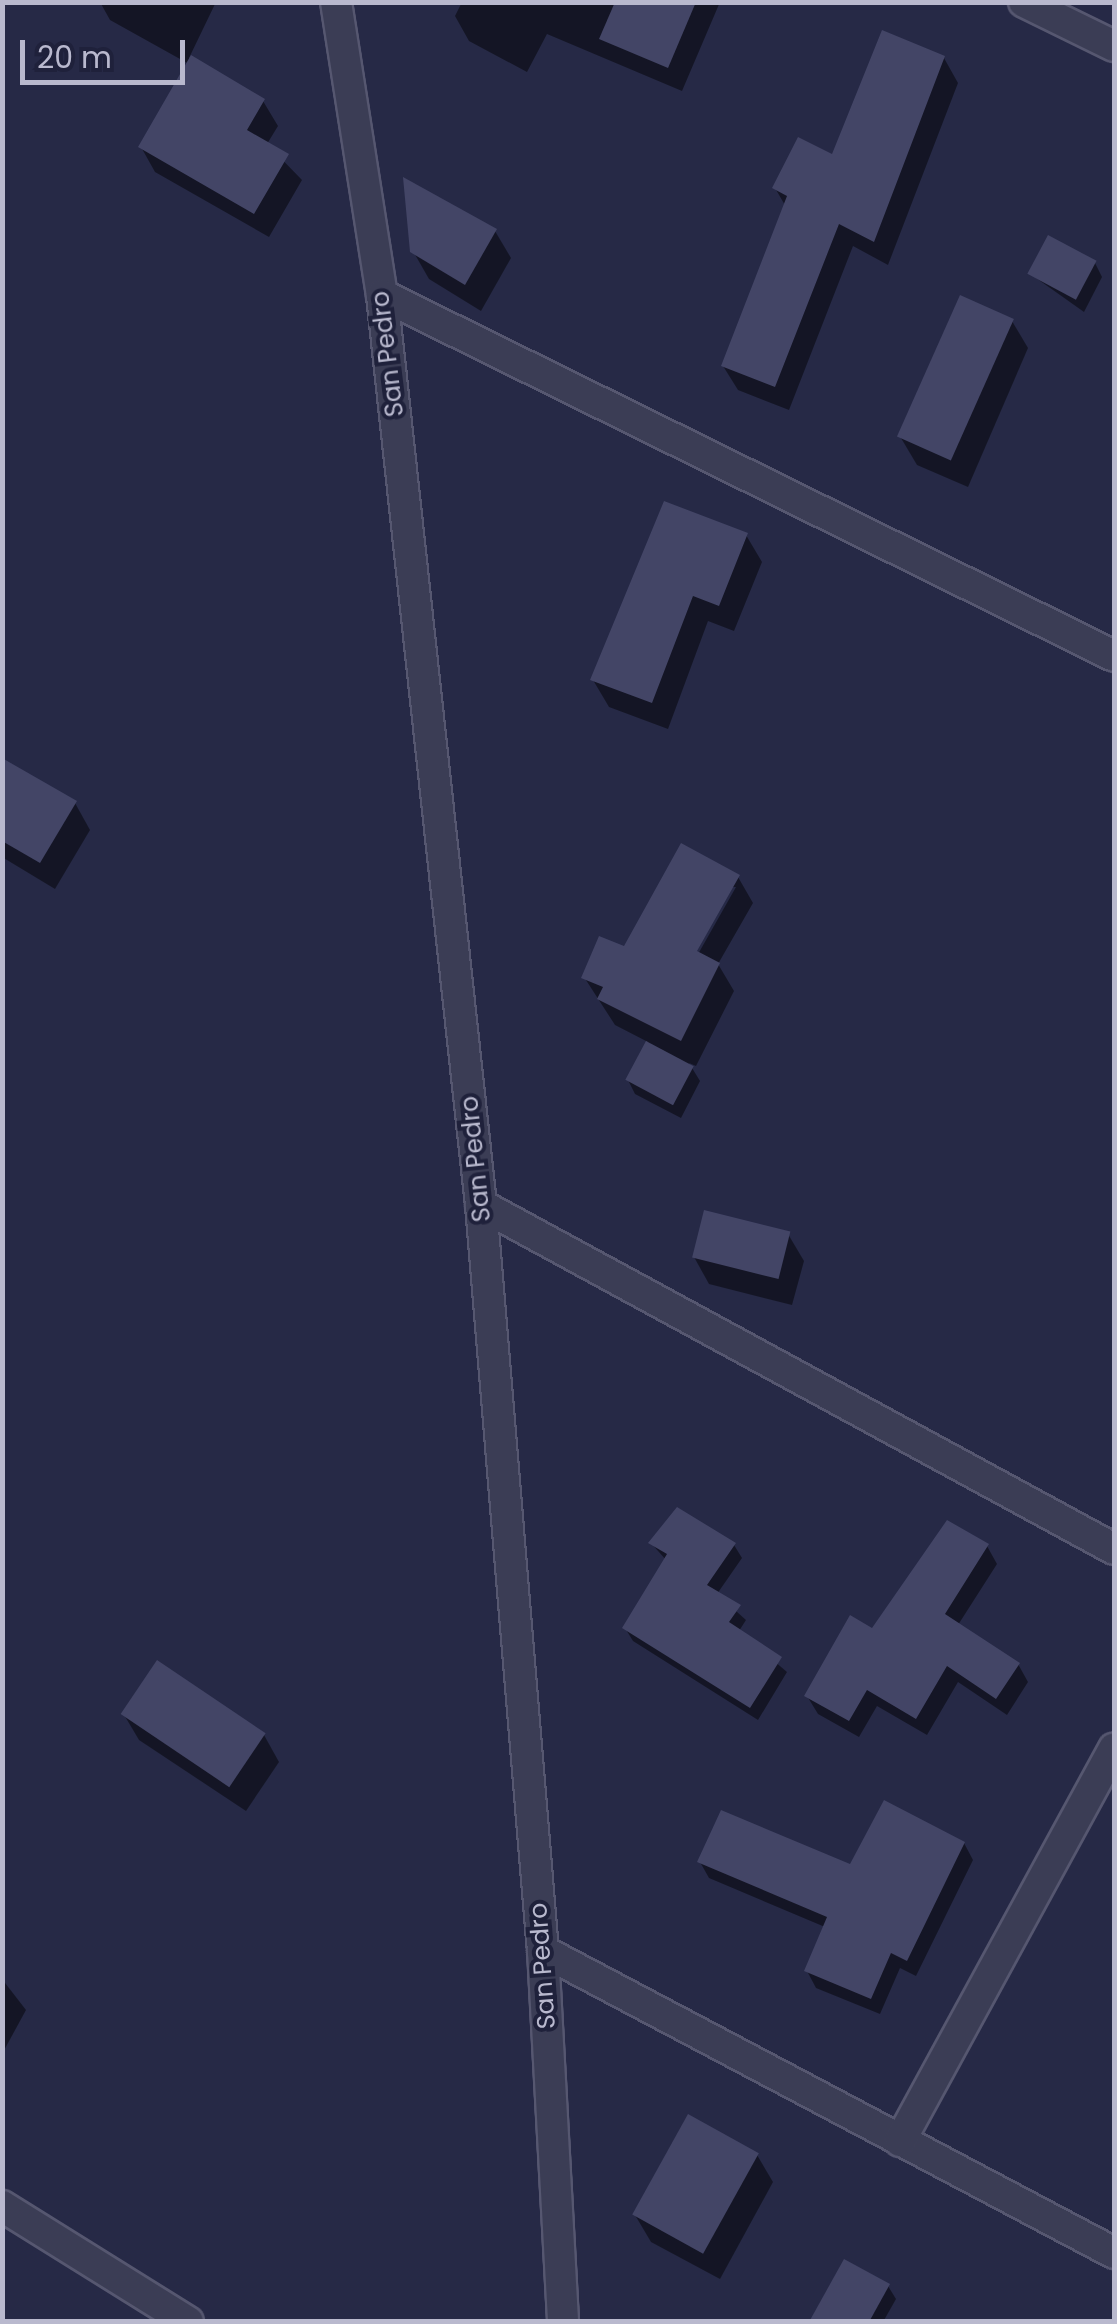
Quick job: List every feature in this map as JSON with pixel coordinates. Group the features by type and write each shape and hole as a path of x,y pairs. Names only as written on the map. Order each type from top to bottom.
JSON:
{"street":[{"name":"San Pedro","path":"336,2 382,294 481,1205 543,1952 563,2322"},
{"path":"1024,2 1114,46"},
{"path":"382,294 1114,656"},
{"path":"481,1205 1114,1549"},
{"path":"900,2140 1114,1748"},
{"path":"543,1952 1114,2253"},
{"path":"2,2206 188,2322"}],"building":[{"path":"615,2 696,2 668,68 599,39"},
{"path":"882,30 945,56 874,242 839,224 775,387 721,366 787,196 772,188 798,137 832,154"},
{"path":"191,55 265,99 247,130 289,154 254,214 138,147"},
{"path":"403,177 497,229 465,285 410,252"},
{"path":"1048,235 1097,261 1076,300 1027,274"},
{"path":"960,295 1014,319 951,461 897,437"},
{"path":"664,501 748,533 719,606 693,596 652,703 590,680"},
{"path":"2,758 77,801 40,863 2,841"},
{"path":"681,843 740,875 697,951 720,963 681,1041 597,999 603,987 581,978 599,936 624,946"},
{"path":"646,1041 694,1066 673,1105 625,1080"},
{"path":"704,1210 790,1232 779,1279 692,1258"},
{"path":"677,1507 736,1543 707,1585 741,1605 729,1622 782,1657 750,1708 622,1628 667,1554 648,1543"},
{"path":"947,1520 989,1544 945,1614 1020,1663 996,1699 947,1666 916,1719 867,1690 849,1721 804,1696 850,1615 872,1628"},
{"path":"157,1660 266,1733 229,1787 121,1714"},
{"path":"884,1800 965,1842 907,1961 891,1953 871,1999 804,1971 827,1917 697,1862 721,1810 850,1864"},
{"path":"688,2114 759,2153 703,2254 632,2215"},
{"path":"844,2259 890,2284 869,2322 809,2322"}]}
